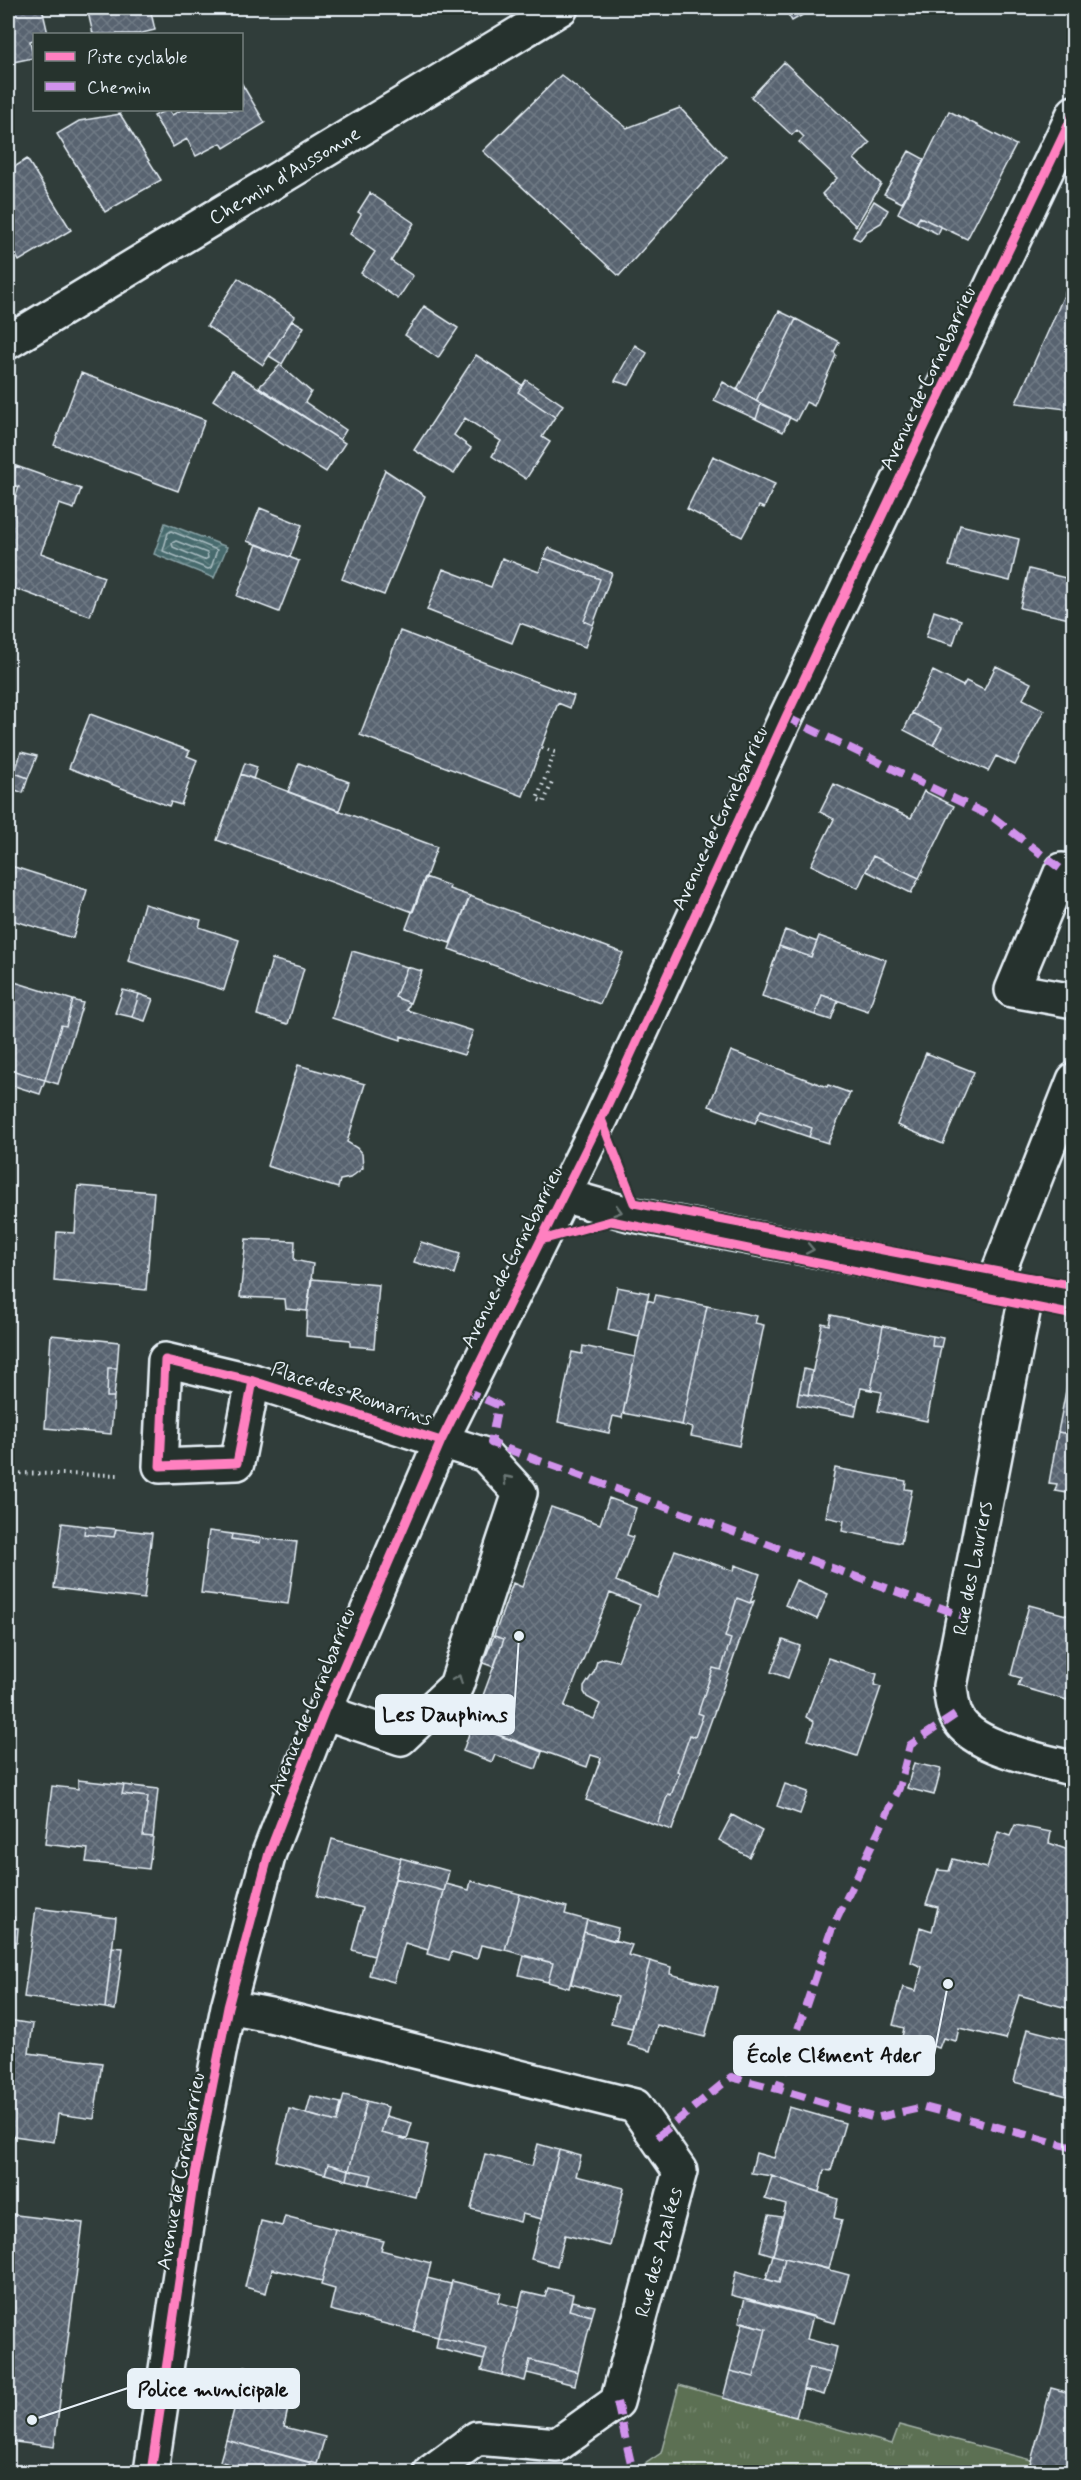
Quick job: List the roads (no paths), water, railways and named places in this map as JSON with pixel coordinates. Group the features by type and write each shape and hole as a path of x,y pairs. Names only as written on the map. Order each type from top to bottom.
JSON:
{"street":[{"name":"Chemin d'Aussonne","path":"8,342 561,8"},
{"name":"Avenue de Cornebarrieu","path":"151,2472 193,2185 228,2007 269,1853 324,1712 441,1441 601,1119 786,717 1074,113"},
{"path":"1074,874 1062,870 1012,990 1074,1001"},
{"path":"994,1284 1074,1080"},
{"path":"562,1195 629,1215 1074,1300"},
{"name":"Rue des Lauriers","path":"1027,1291 950,1686 955,1715 974,1736 999,1749 1074,1769"},
{"name":"Place des Romarins","path":"253,1381 237,1463 160,1466 165,1360 253,1381 485,1455 520,1493 456,1686 401,1738 324,1712"},
{"name":"Rue des Azalées","path":"228,2007 270,2015 635,2106 680,2171 617,2402 557,2445 477,2438 431,2472"}],"water":[{"path":"165,523 227,547 214,578 154,554"}],"place":[{"name":"Les Dauphins","path":"519,1636"},
{"name":"École Clément Ader","path":"948,1984"},
{"name":"Police municipale","path":"32,2420"}]}
